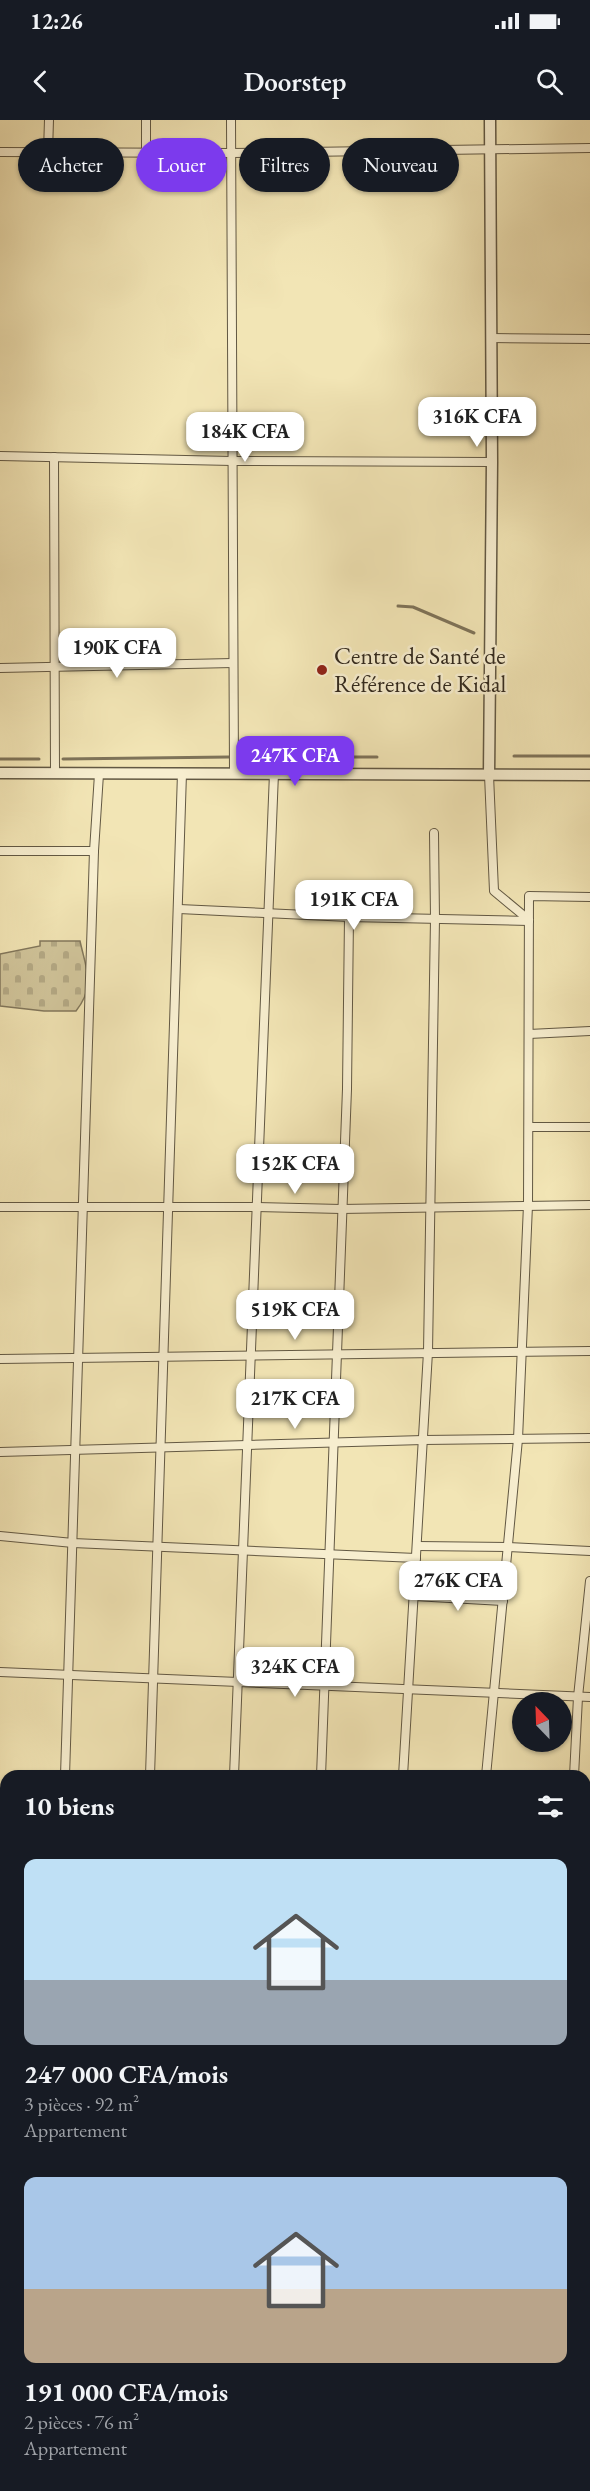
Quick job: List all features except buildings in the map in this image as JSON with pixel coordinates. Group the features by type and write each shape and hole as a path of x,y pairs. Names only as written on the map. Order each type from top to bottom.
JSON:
{"street":[{"path":"48,138 49,120"},
{"path":"146,120 146,138"},
{"path":"231,120 234,772"},
{"path":"490,120 492,462 489,775 494,891 529,921"},
{"path":"227,153 590,148"},
{"path":"0,153 18,153"},
{"path":"491,338 590,339"},
{"path":"0,456 232,461 492,462"},
{"path":"54,457 55,773"},
{"path":"0,668 233,663"},
{"path":"0,773 590,775"},
{"path":"150,1770 182,773"},
{"path":"234,1770 274,773"},
{"path":"65,1770 80,1358 94,851 99,774"},
{"path":"403,1770 428,1352 435,919 434,833"},
{"path":"0,851 94,851"},
{"path":"487,1770 518,1439 530,1127 529,896 590,897"},
{"path":"179,909 349,917 529,921"},
{"path":"321,1770 346,1089 349,917"},
{"path":"529,1034 590,1031"},
{"path":"530,1127 590,1126"},
{"path":"0,1207 431,1209 590,1205"},
{"path":"0,1359 590,1351"},
{"path":"0,1452 333,1442 590,1438"},
{"path":"0,1536 73,1543 416,1558"},
{"path":"417,1546 590,1551"},
{"path":"574,1770 590,1581"},
{"path":"414,1596 503,1601"},
{"path":"0,1672 590,1697"}],"green space":[{"path":"40,941 80,941 87,969 88,985 76,1011 44,1011 0,1006 0,954 40,946"}],"waterway":[{"path":"398,606 413,607 474,633"},
{"path":"514,756 590,756"},
{"path":"63,759 229,757"},
{"path":"239,757 377,757"},
{"path":"0,759 39,759"}],"place":[{"name":"Centre de Santé de Référence de Kidal","path":"322,670"}]}
